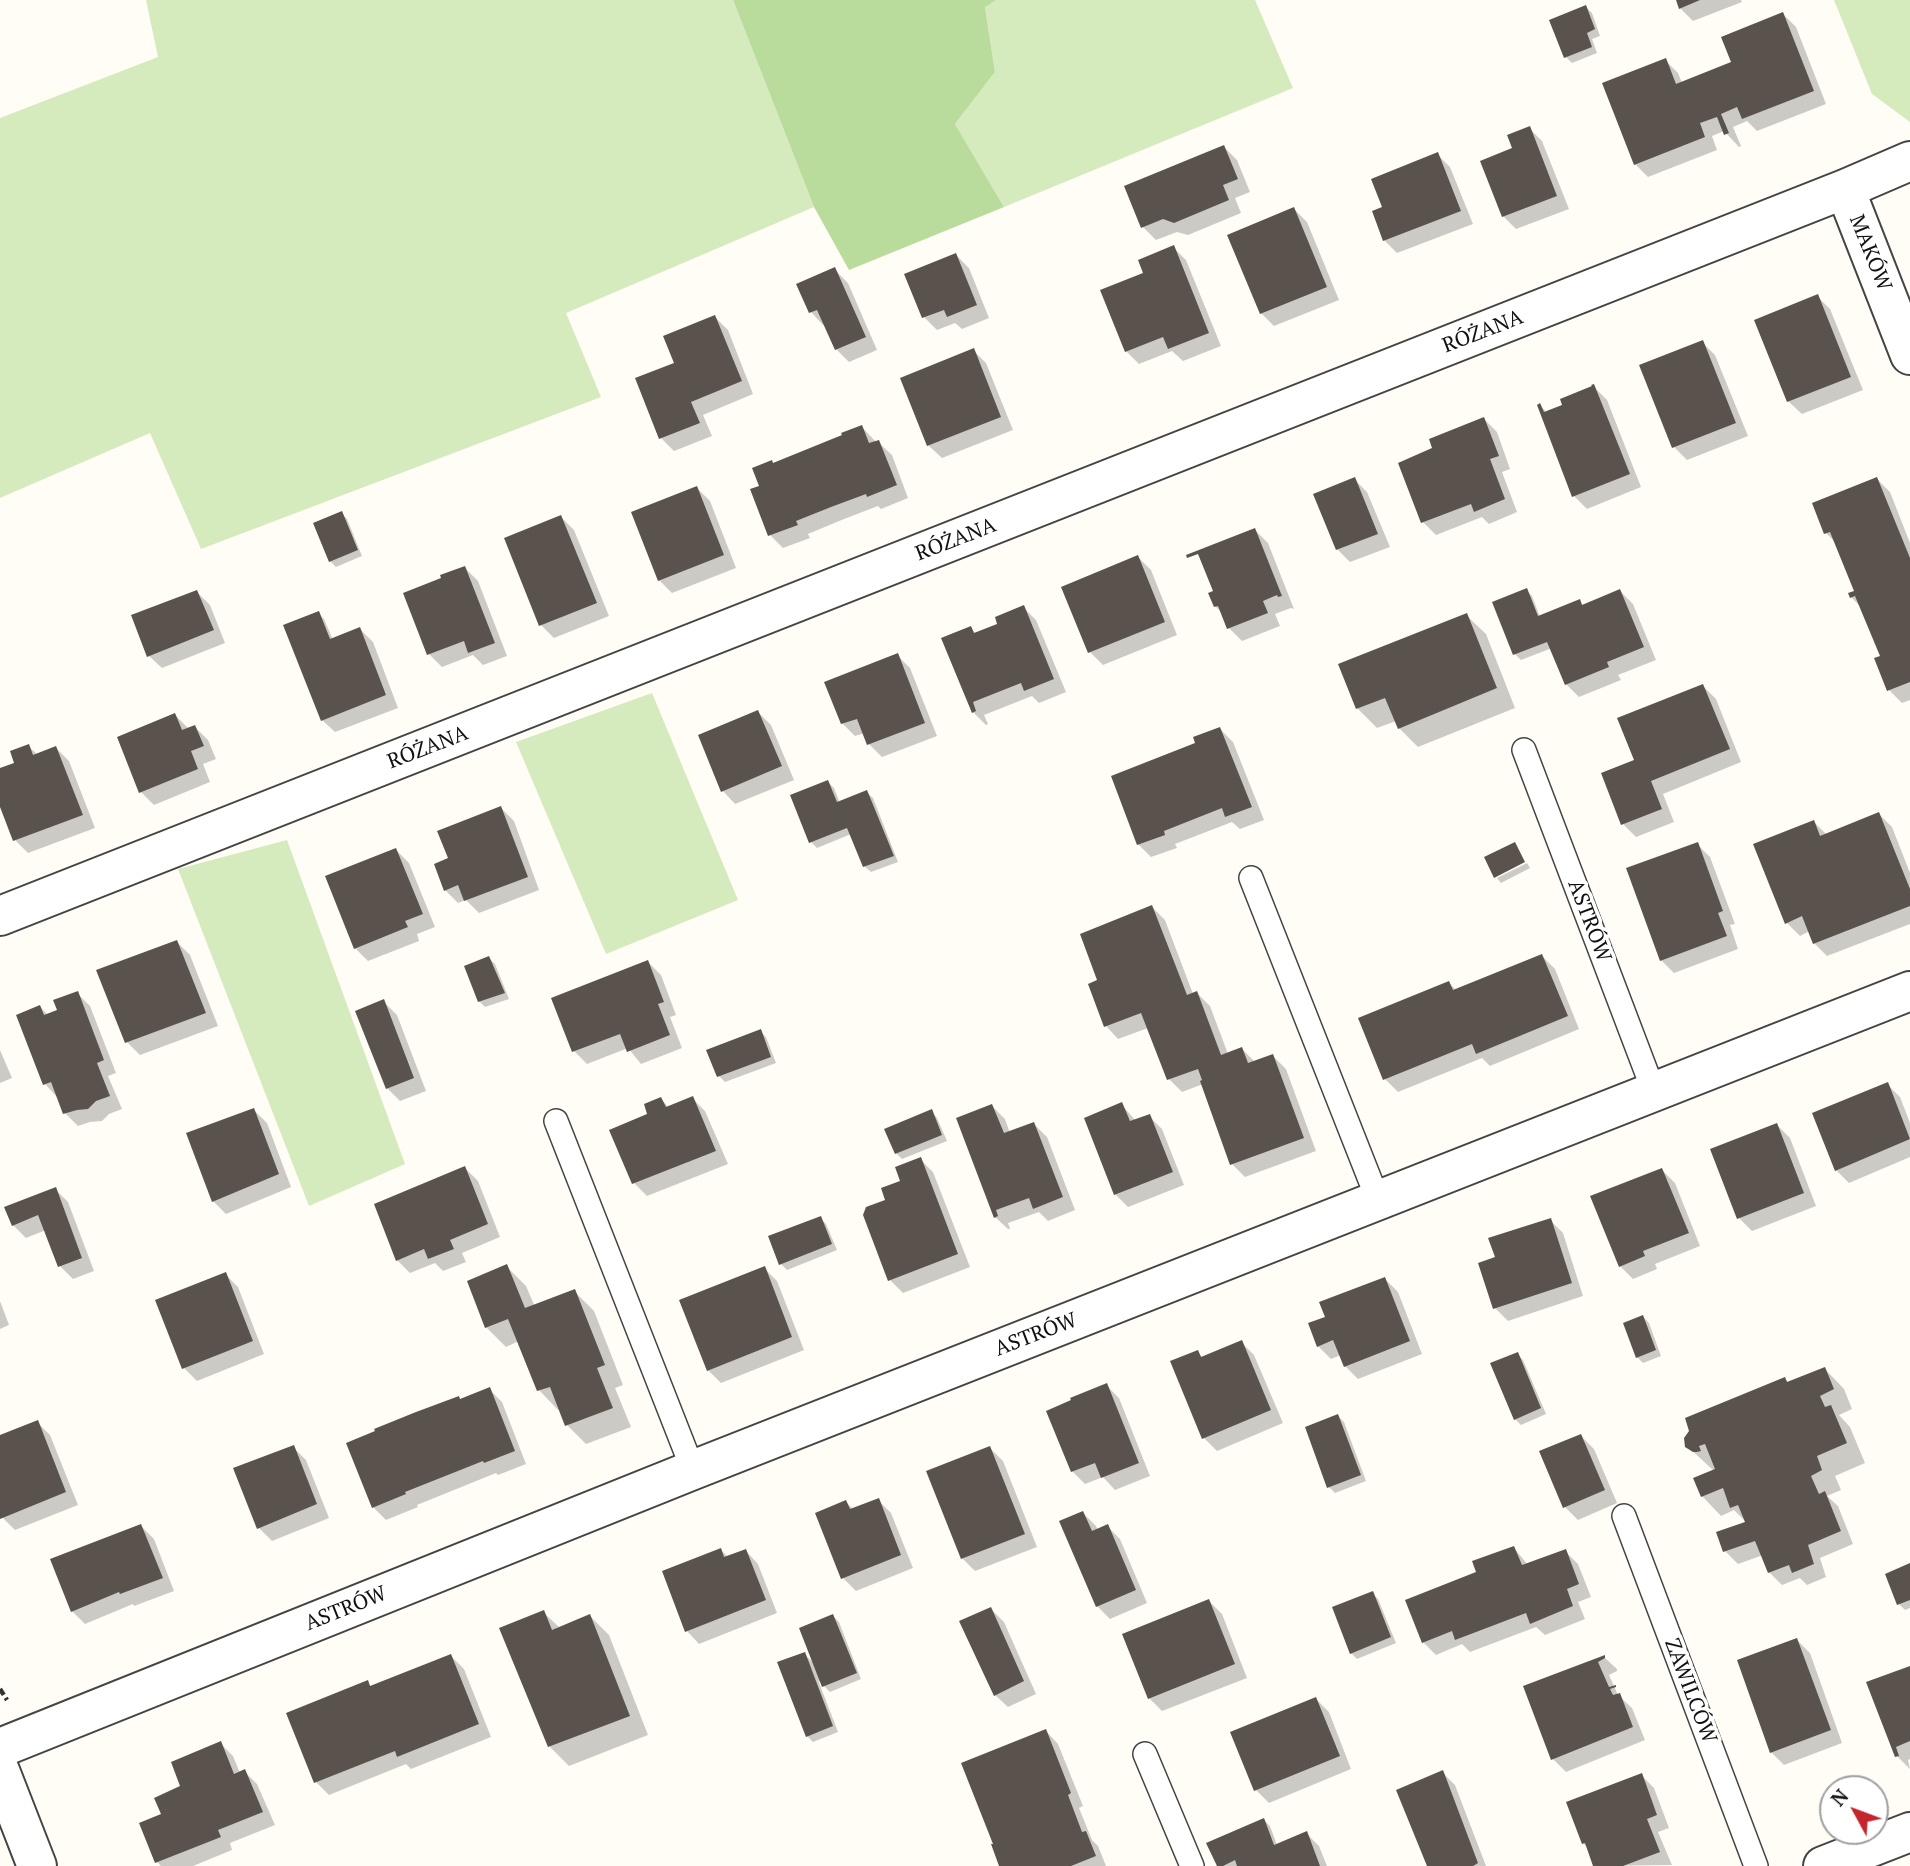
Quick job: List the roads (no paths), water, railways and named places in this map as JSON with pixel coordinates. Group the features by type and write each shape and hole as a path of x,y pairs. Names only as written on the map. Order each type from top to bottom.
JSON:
{"street":[{"name":"RÓŻANA","path":"0,916 1845,190 1910,160"},
{"name":"MAKÓW","path":"1845,190 1910,355"},
{"name":"ASTRÓW","path":"0,1748 693,1470 1910,991"},
{"path":"0,1771 37,1866"},
{"path":"1823,1866 1910,1832"}],"lane":[{"name":"ASTRÓW","path":"1524,750 1654,1092"},
{"path":"1251,878 1378,1200"},
{"path":"556,1121 693,1470"},
{"name":"ZAWILCÓW","path":"1624,1516 1756,1866"},
{"path":"1145,1754 1192,1866"}]}
